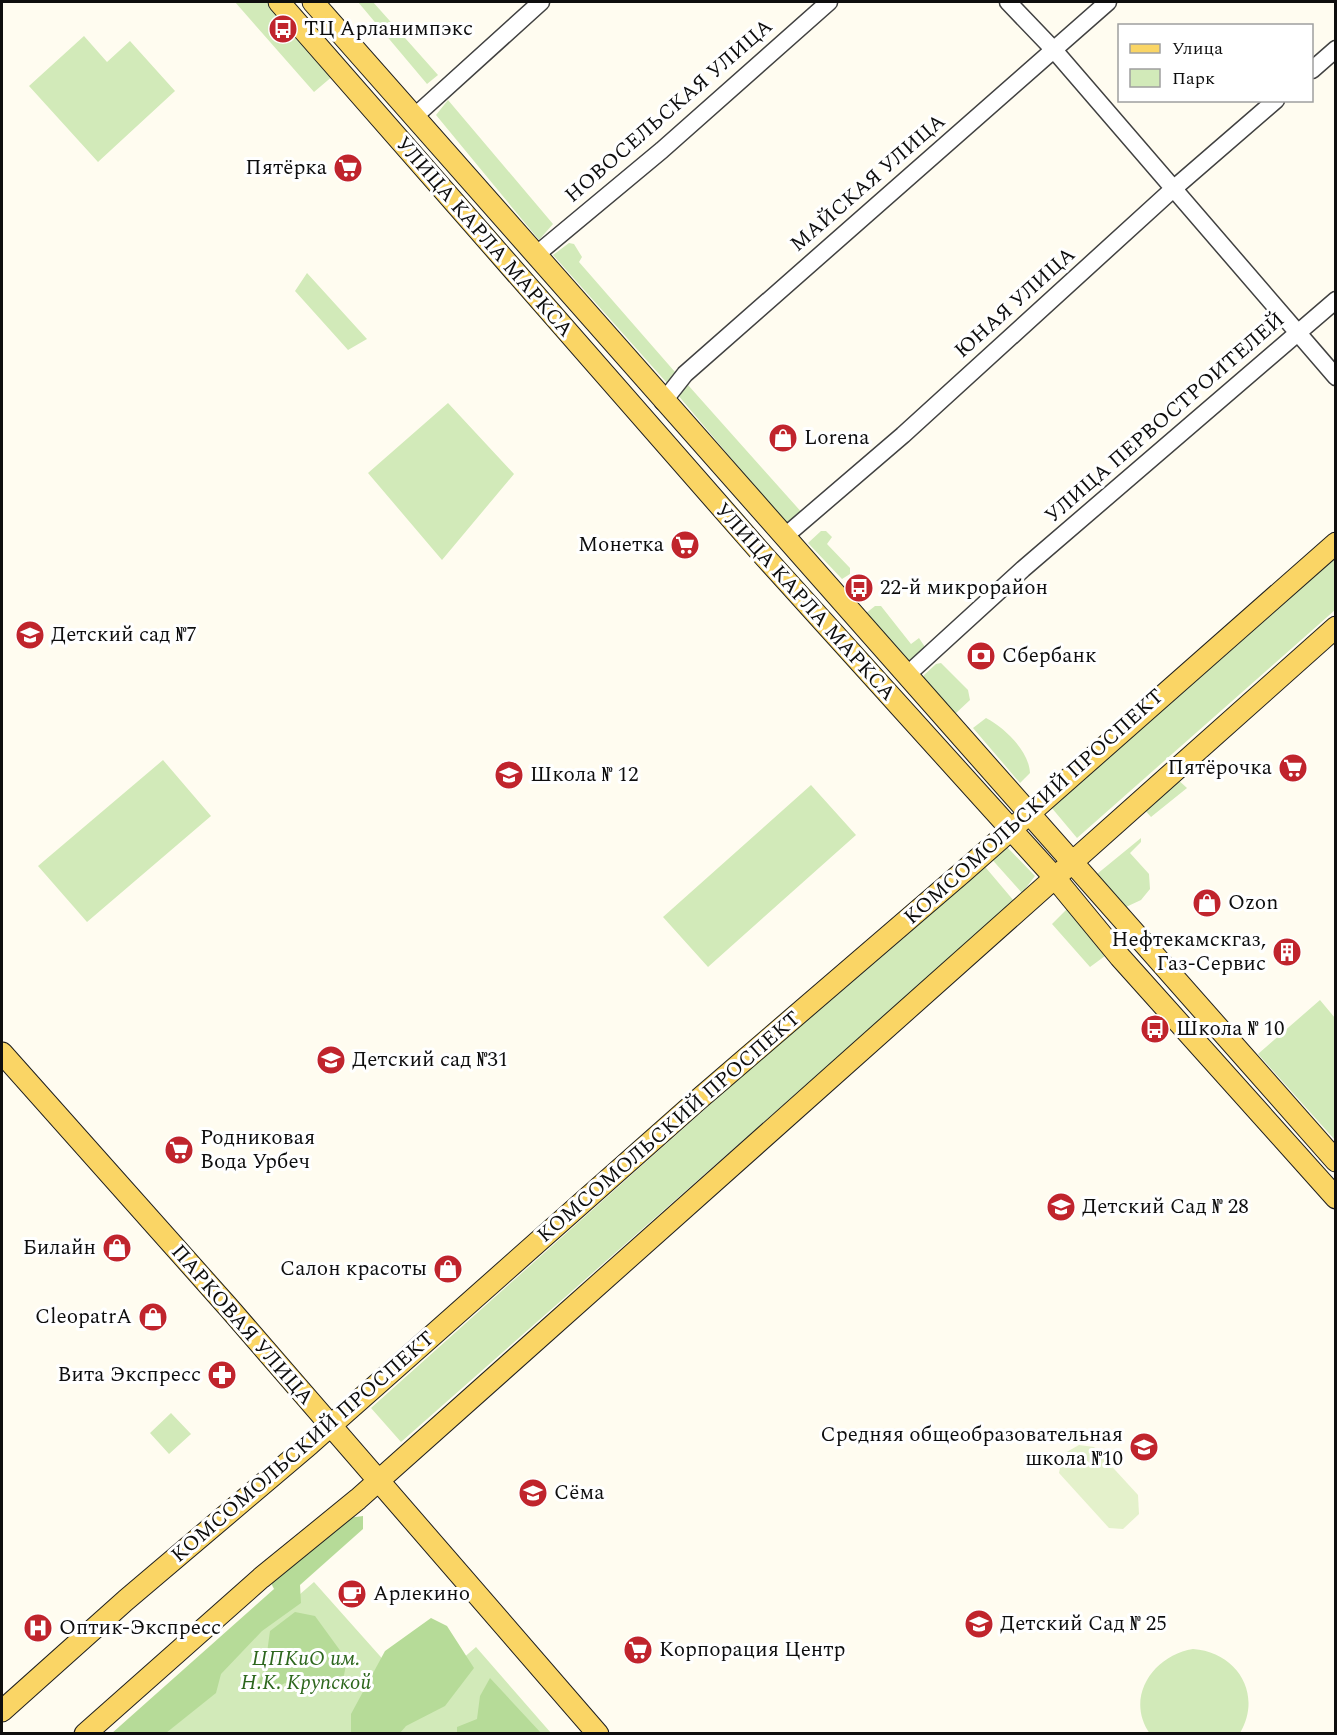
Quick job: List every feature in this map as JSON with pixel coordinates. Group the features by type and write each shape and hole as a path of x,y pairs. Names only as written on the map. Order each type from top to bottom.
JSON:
{"main road":[{"name":"УЛИЦА КАРЛА МАРКСА","path":"279,2 763,555 1055,878 1120,957 1335,1198"},
{"name":"УЛИЦА КАРЛА МАРКСА","path":"313,2 470,177 663,402 908,674 1335,1161"},
{"path":"447,196 470,177"},
{"name":"КОМСОМОЛЬСКИЙ ПРОСПЕКТ","path":"2,1711 126,1600 331,1426 699,1099 1011,830 1335,543"},
{"path":"85,1734 261,1578 378,1480 1335,627"},
{"name":"ПАРКОВАЯ УЛИЦА","path":"2,1053 331,1426 598,1734"}],"street":[{"path":"414,117 541,2"},
{"name":"НОВОСЕЛЬСКАЯ УЛИЦА","path":"537,254 662,150 830,2"},
{"path":"1008,2 1054,50 1335,377"},
{"name":"МАЙСКАЯ УЛИЦА","path":"663,402 685,374 1108,2"},
{"path":"1313,68 1335,49"},
{"name":"ЮНАЯ УЛИЦА","path":"784,537 903,435 1172,190 1274,102"},
{"name":"УЛИЦА ПЕРВОСТРОИТЕЛЕЙ","path":"908,674 1023,569 1335,300"}],"green space":[{"path":"235,2 270,2 334,75 314,92"},
{"path":"358,2 373,2 438,75 427,84"},
{"path":"84,36 107,62 130,41 175,91 98,162 29,86"},
{"path":"448,100 553,224 539,240 436,115"},
{"path":"569,243 574,244 582,257 579,262 675,372 667,383 553,255"},
{"path":"307,273 367,339 348,350 295,291"},
{"path":"688,385 804,515 790,528 677,394"},
{"path":"448,403 514,474 442,560 368,473"},
{"path":"821,531 826,531 832,537 827,544 850,568 850,574 842,579 808,543"},
{"path":"1335,555 1335,610 1077,838 1051,807"},
{"path":"875,606 881,606 911,644 919,638 925,647 908,664 865,614"},
{"path":"941,663 968,690 970,700 955,714 923,681 924,675 936,664"},
{"path":"986,718 1008,734 1021,749 1029,765 1030,773 1020,783 973,728"},
{"path":"163,760 211,816 87,922 38,866"},
{"path":"1176,778 1187,788 1151,817 1143,808"},
{"path":"811,785 856,835 708,967 663,917"},
{"path":"1141,838 1141,842 1130,853 1149,874 1150,889 1141,900 1126,907 1097,874"},
{"path":"1007,847 1035,876 1022,893 988,855"},
{"path":"981,862 1014,901 401,1442 371,1408"},
{"path":"1067,909 1105,956 1090,967 1052,924"},
{"path":"1320,1000 1335,1018 1335,1140 1258,1054"},
{"path":"171,1413 191,1434 169,1454 150,1433"},
{"path":"1079,1445 1094,1447 1138,1495 1139,1514 1123,1529 1109,1528 1059,1473 1063,1454"},
{"path":"363,1516 363,1529 300,1585 301,1603 262,1631 221,1674 216,1693 166,1733 111,1734 274,1589 270,1581 348,1518"},
{"name":"ЦПКиО им. Н.К. Крупской","path":"314,1582 412,1692 424,1692 476,1647 551,1733 139,1734"},
{"path":"295,1612 315,1616 347,1660 342,1685 309,1694 285,1683 270,1692 257,1686 265,1667 270,1631"},
{"path":"431,1618 447,1626 474,1668 445,1706 406,1726 400,1733 351,1733 351,1714 385,1651"},
{"path":"1193,1649 1209,1652 1222,1658 1242,1678 1249,1704 1240,1733 1150,1734 1143,1720 1140,1706 1147,1680 1166,1660"},
{"path":"490,1678 541,1733 457,1733 457,1727 477,1719 480,1696"}],"place":[{"name":"ТЦ Арланимпэкс","path":"283,29"},
{"name":"Пятёрка","path":"348,168"},
{"name":"Lorena","path":"783,438"},
{"name":"Монетка","path":"685,545"},
{"name":"22-й микрорайон","path":"859,588"},
{"name":"Детский сад №7","path":"30,635"},
{"name":"Сбербанк","path":"981,656"},
{"name":"Пятёрочка","path":"1293,768"},
{"name":"Школа № 12","path":"509,775"},
{"name":"Ozon","path":"1207,903"},
{"name":"Нефтекамскгаз, Газ-Сервис","path":"1287,952"},
{"name":"Школа № 10","path":"1155,1029"},
{"name":"Детский сад №31","path":"331,1060"},
{"name":"Родниковая Вода Урбеч","path":"179,1150"},
{"name":"Детский Сад № 28","path":"1061,1207"},
{"name":"Билайн","path":"117,1248"},
{"name":"Салон красоты","path":"448,1269"},
{"name":"CleopatrA","path":"153,1317"},
{"name":"Вита Экспресс","path":"222,1375"},
{"name":"Средняя общеобразовательная школа №10","path":"1144,1447"},
{"name":"Сёма","path":"533,1493"},
{"name":"Арлекино","path":"352,1594"},
{"name":"Детский Сад № 25","path":"979,1624"},
{"name":"Оптик-Экспресс","path":"38,1628"},
{"name":"Корпорация Центр","path":"638,1650"}]}
